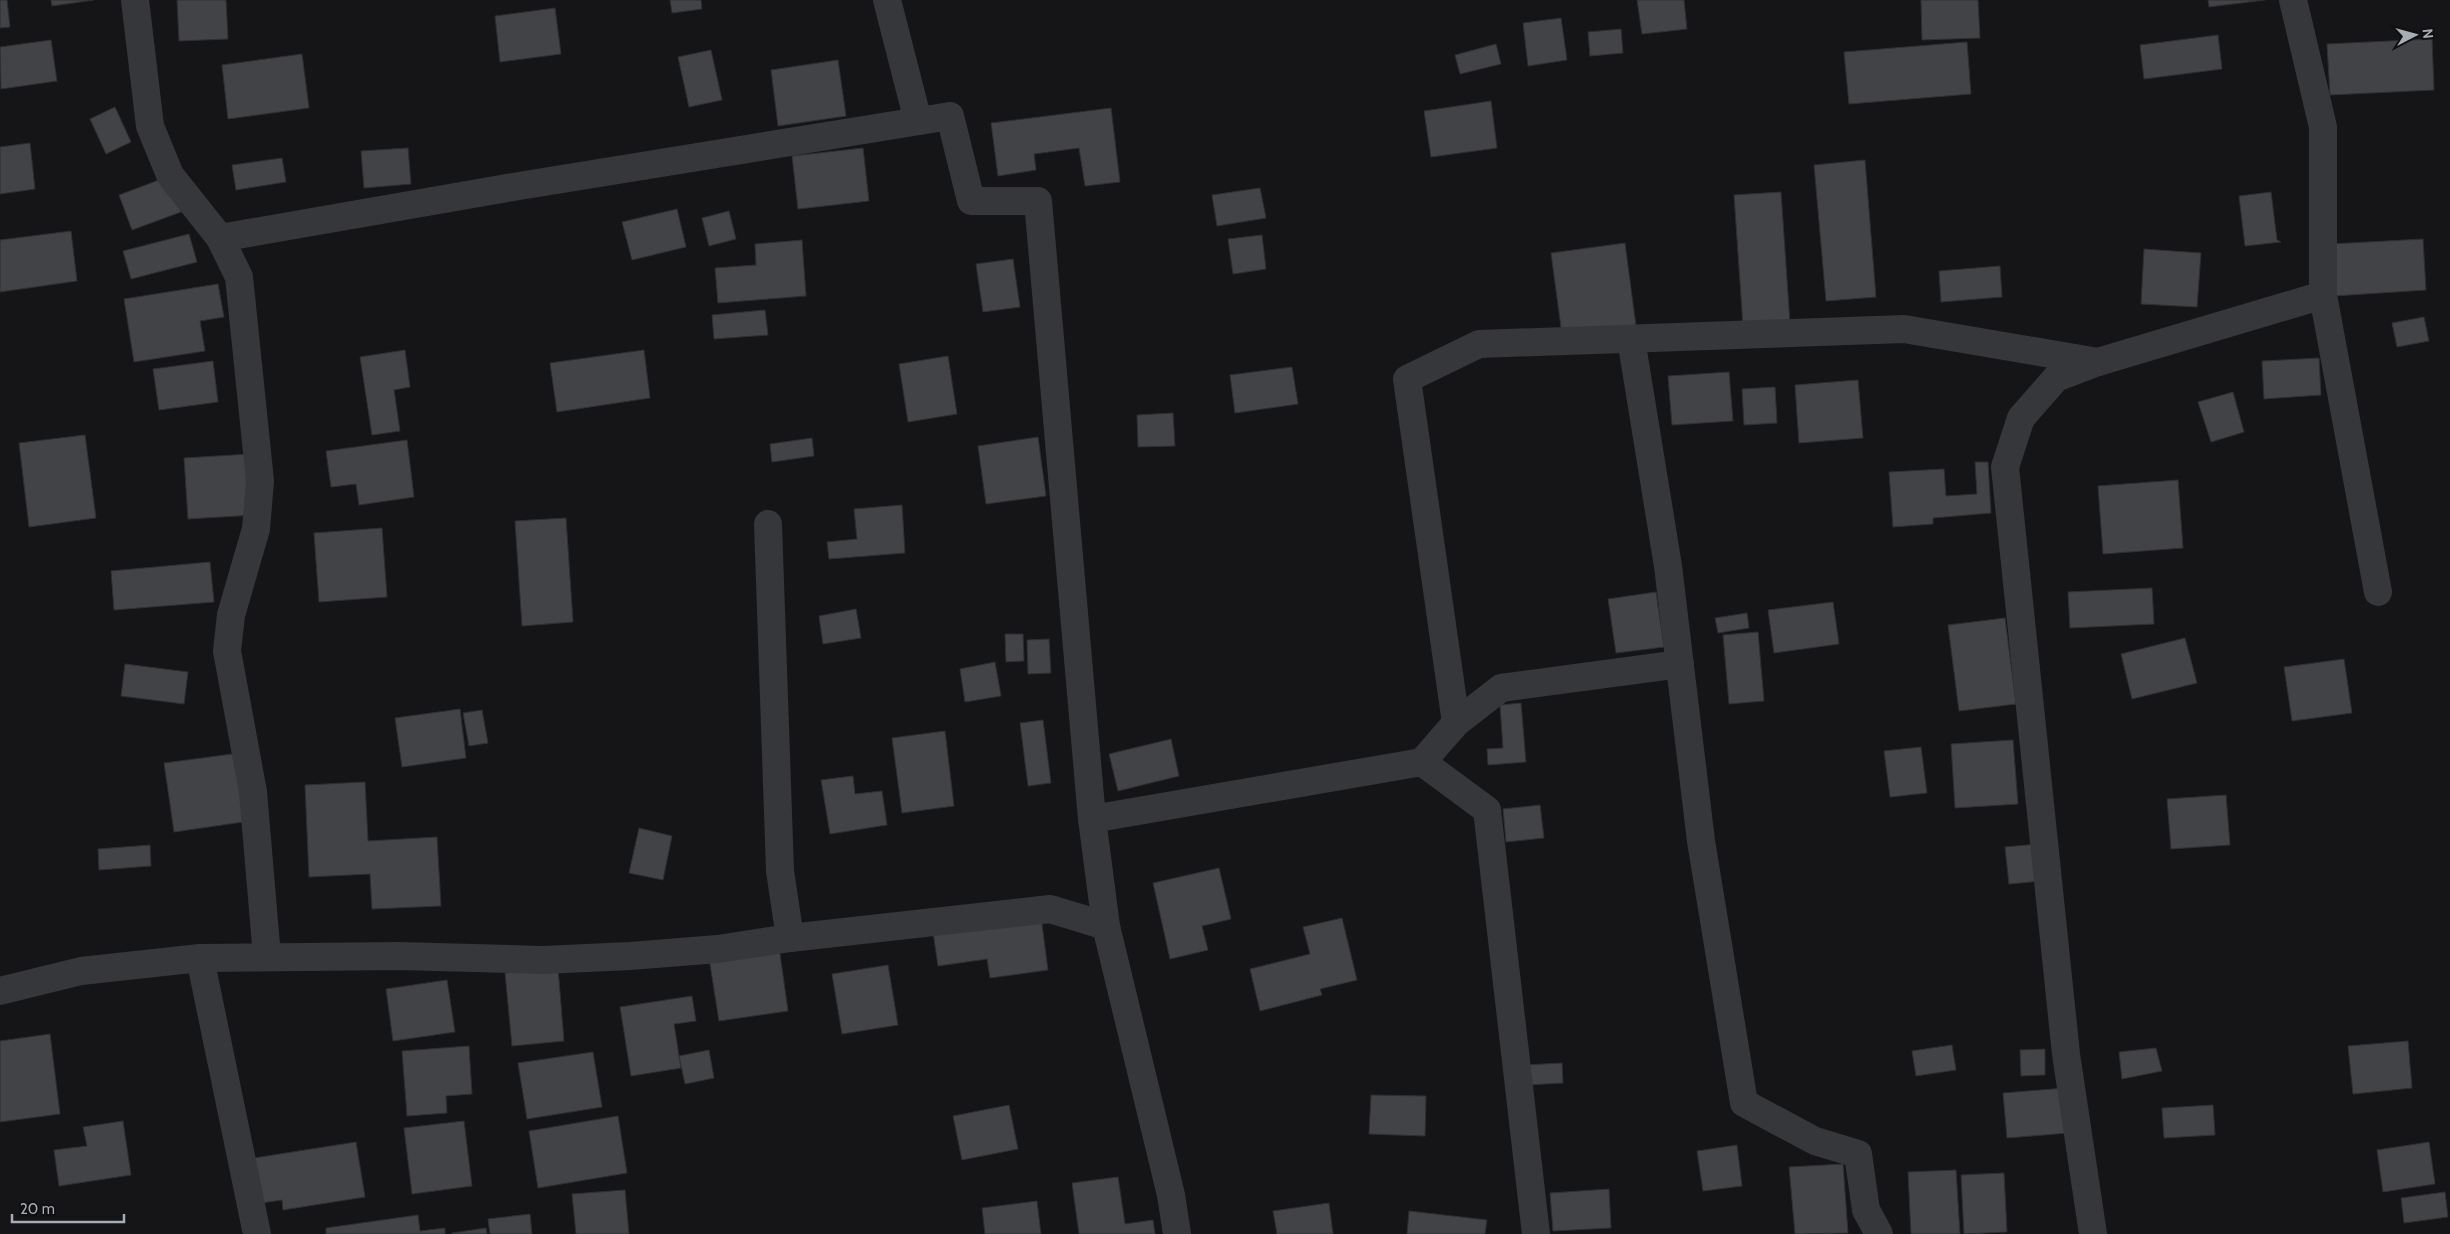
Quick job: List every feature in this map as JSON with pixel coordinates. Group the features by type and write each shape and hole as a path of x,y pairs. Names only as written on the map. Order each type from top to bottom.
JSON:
{"street":[{"path":"135,0 150,126 170,175 220,238 239,276 260,481 256,529 231,615 227,651 252,792 267,957"},
{"path":"887,0 918,121"},
{"path":"2293,0 2322,127 2323,295 2378,592"},
{"path":"220,238 519,186 950,116 971,202 1038,201 1092,819 1106,926 1171,1195 1176,1234"},
{"path":"2093,1234 2066,1054 2005,467 2020,418 2056,378 2098,362 2323,295"},
{"path":"1456,723 1407,379 1479,344 1904,329 2098,362"},
{"path":"1631,339 1668,566 1701,840 1744,1103 1815,1141 1858,1154 1866,1210 1879,1234"},
{"path":"768,524 780,871 790,938"},
{"path":"1092,819 1422,762 1456,723 1501,688 1680,664"},
{"path":"1422,762 1487,810 1536,1234"},
{"path":"0,991 81,971 200,958 399,956 543,960 718,949 790,938 1050,909 1106,926"},
{"path":"200,958 257,1234"}],"building":[{"path":"0,0 7,0 10,27 0,28"},
{"path":"51,0 94,0 52,6"},
{"path":"177,0 226,0 228,39 179,41"},
{"path":"670,0 701,0 702,9 672,13"},
{"path":"1637,0 1684,0 1687,29 1642,34"},
{"path":"1921,0 1978,0 1980,38 1922,40"},
{"path":"2208,0 2265,0 2209,7"},
{"path":"555,8 561,54 500,62 495,16"},
{"path":"1561,18 1567,60 1528,66 1523,23"},
{"path":"1621,29 1623,53 1590,56 1588,32"},
{"path":"2218,35 2222,69 2144,79 2140,45"},
{"path":"2432,39 2434,90 2330,95 2327,44"},
{"path":"51,40 57,81 1,89 0,47"},
{"path":"1967,42 1971,94 1849,104 1844,52"},
{"path":"1496,44 1501,64 1460,74 1455,55"},
{"path":"711,50 722,100 689,107 678,57"},
{"path":"302,54 309,108 228,119 222,65"},
{"path":"838,60 846,116 778,126 771,70"},
{"path":"1491,101 1497,148 1431,157 1424,111"},
{"path":"115,107 131,142 106,154 90,119"},
{"path":"1111,108 1120,182 1085,186 1079,148 1034,154 1036,170 998,176 991,123"},
{"path":"30,143 35,189 0,194 0,147"},
{"path":"408,148 411,184 364,188 361,151"},
{"path":"863,148 869,201 798,209 792,156"},
{"path":"282,158 286,182 236,190 232,165"},
{"path":"1865,160 1876,297 1826,301 1814,165"},
{"path":"167,177 181,212 132,230 119,195"},
{"path":"1260,188 1266,218 1217,226 1212,195"},
{"path":"1781,192 1790,323 1743,326 1734,195"},
{"path":"2271,192 2277,240 2281,242 2245,246 2239,196"},
{"path":"677,209 686,247 632,260 622,222"},
{"path":"729,211 736,239 709,246 702,218"},
{"path":"71,231 77,281 0,292 0,240"},
{"path":"189,234 197,262 131,279 123,251"},
{"path":"1262,235 1266,269 1233,274 1228,239"},
{"path":"2423,239 2426,290 2334,296 2331,244"},
{"path":"802,240 806,296 718,303 715,268 756,265 755,244"},
{"path":"1625,243 1636,326 1562,335 1551,253"},
{"path":"2144,249 2201,253 2197,307 2141,304"},
{"path":"1013,259 1020,307 983,312 976,264"},
{"path":"2000,266 2002,297 1941,302 1939,271"},
{"path":"218,284 224,317 200,321 205,351 134,362 124,299"},
{"path":"765,310 768,335 714,339 712,315"},
{"path":"2424,317 2429,341 2397,347 2392,323"},
{"path":"405,350 410,387 394,390 400,431 372,435 360,357"},
{"path":"644,350 650,398 557,412 550,363"},
{"path":"948,356 957,414 908,422 899,364"},
{"path":"2319,358 2321,395 2264,399 2262,361"},
{"path":"213,361 218,402 159,410 153,369"},
{"path":"1292,367 1298,404 1235,413 1230,375"},
{"path":"1729,372 1733,421 1672,425 1668,376"},
{"path":"1858,380 1863,438 1799,443 1795,385"},
{"path":"1775,387 1777,423 1744,425 1742,389"},
{"path":"2233,392 2244,432 2211,442 2198,402"},
{"path":"1173,413 1175,446 1138,447 1137,415"},
{"path":"85,435 96,518 29,527 19,443"},
{"path":"1038,437 1046,496 986,504 978,446"},
{"path":"812,438 814,456 772,462 770,444"},
{"path":"407,440 414,497 359,505 356,484 331,487 326,451"},
{"path":"250,454 254,515 188,519 184,458"},
{"path":"1975,462 1988,462 1991,513 1933,518 1933,524 1893,527 1889,472 1944,469 1946,496 1977,494"},
{"path":"2178,480 2183,548 2103,554 2098,486"},
{"path":"902,505 905,553 829,559 827,542 857,539 854,509"},
{"path":"566,518 573,622 522,626 515,521"},
{"path":"382,528 387,597 319,602 314,533"},
{"path":"210,562 214,602 114,610 111,571"},
{"path":"2152,588 2154,624 2070,628 2068,592"},
{"path":"1656,592 1664,647 1616,653 1608,599"},
{"path":"1833,602 1839,644 1774,653 1768,610"},
{"path":"856,609 861,638 823,644 819,616"},
{"path":"1747,613 1749,628 1718,633 1715,618"},
{"path":"2005,618 2016,704 1959,711 1948,625"},
{"path":"1758,632 1764,701 1729,704 1723,635"},
{"path":"1005,634 1023,634 1024,661 1006,662"},
{"path":"2185,638 2197,683 2132,699 2121,654"},
{"path":"1049,639 1051,673 1028,674 1027,640"},
{"path":"2344,659 2352,713 2292,721 2284,667"},
{"path":"995,662 1001,696 965,702 960,669"},
{"path":"125,664 188,672 184,704 121,696"},
{"path":"1521,703 1526,762 1488,765 1487,749 1503,748 1500,705"},
{"path":"460,709 466,758 402,767 395,718"},
{"path":"482,710 488,743 469,746 463,713"},
{"path":"1043,720 1051,783 1028,786 1020,723"},
{"path":"945,731 954,806 902,813 892,738"},
{"path":"1171,739 1179,776 1118,791 1109,754"},
{"path":"2013,740 2018,804 1955,808 1951,744"},
{"path":"1921,747 1927,793 1890,797 1884,751"},
{"path":"240,753 250,821 174,832 164,763"},
{"path":"853,776 855,794 882,791 887,825 830,834 821,780"},
{"path":"365,782 368,841 437,837 441,906 372,909 370,874 309,877 305,785"},
{"path":"2226,795 2230,845 2171,849 2167,799"},
{"path":"1540,805 1544,838 1506,842 1503,809"},
{"path":"639,828 672,836 663,880 629,873"},
{"path":"2038,844 2041,881 2009,884 2005,847"},
{"path":"150,845 151,866 99,870 98,849"},
{"path":"1219,868 1231,919 1202,926 1208,950 1170,959 1153,883"},
{"path":"1041,917 1048,970 990,978 987,959 938,966 933,932"},
{"path":"1342,918 1357,980 1320,989 1322,995 1260,1011 1250,969 1310,954 1303,927"},
{"path":"779,947 788,1011 719,1021 709,958"},
{"path":"888,965 898,1025 842,1034 832,974"},
{"path":"558,968 564,1041 512,1046 505,973"},
{"path":"447,980 455,1032 393,1041 386,989"},
{"path":"692,996 696,1021 674,1024 681,1068 631,1076 620,1007"},
{"path":"50,1034 60,1114 0,1122 0,1041"},
{"path":"2408,1041 2412,1088 2353,1094 2348,1046"},
{"path":"1952,1045 1956,1070 1916,1076 1912,1051"},
{"path":"469,1046 472,1094 446,1096 447,1113 407,1116 402,1051"},
{"path":"2156,1048 2162,1071 2122,1079 2119,1052"},
{"path":"2045,1049 2045,1075 2021,1076 2020,1050"},
{"path":"709,1050 714,1078 685,1084 679,1056"},
{"path":"593,1052 602,1107 527,1119 518,1063"},
{"path":"1562,1063 1563,1083 1527,1085 1526,1065"},
{"path":"2065,1088 2068,1133 2007,1138 2003,1093"},
{"path":"1371,1095 1426,1096 1425,1136 1369,1134"},
{"path":"1009,1105 1018,1149 962,1160 953,1116"},
{"path":"2213,1105 2215,1135 2164,1138 2162,1108"},
{"path":"618,1116 627,1173 538,1188 529,1131"},
{"path":"123,1121 131,1175 59,1186 54,1150 87,1146 83,1127"},
{"path":"464,1121 472,1186 412,1194 404,1128"},
{"path":"356,1142 365,1197 283,1210 282,1200 261,1203 254,1158"},
{"path":"2429,1142 2435,1184 2383,1192 2377,1150"},
{"path":"1737,1145 1742,1186 1703,1191 1697,1151"},
{"path":"1843,1164 1848,1233 1795,1234 1789,1167"},
{"path":"1956,1170 1960,1234 1911,1234 1908,1172"},
{"path":"2004,1173 2007,1232 1964,1234 1961,1175"},
{"path":"1118,1177 1125,1224 1153,1220 1155,1234 1079,1234 1072,1183"},
{"path":"1609,1189 1611,1228 1553,1231 1550,1193"},
{"path":"625,1190 629,1234 576,1234 572,1194"},
{"path":"2445,1192 2448,1217 2404,1223 2401,1198"},
{"path":"1037,1201 1041,1234 985,1234 982,1208"},
{"path":"1329,1203 1333,1234 1277,1234 1273,1211"},
{"path":"1409,1211 1487,1220 1485,1234 1407,1234"},
{"path":"530,1214 532,1234 490,1234 488,1219"},
{"path":"418,1215 420,1231 445,1228 445,1234 326,1234 326,1228"},
{"path":"486,1228 487,1234 452,1234 452,1233"}]}
